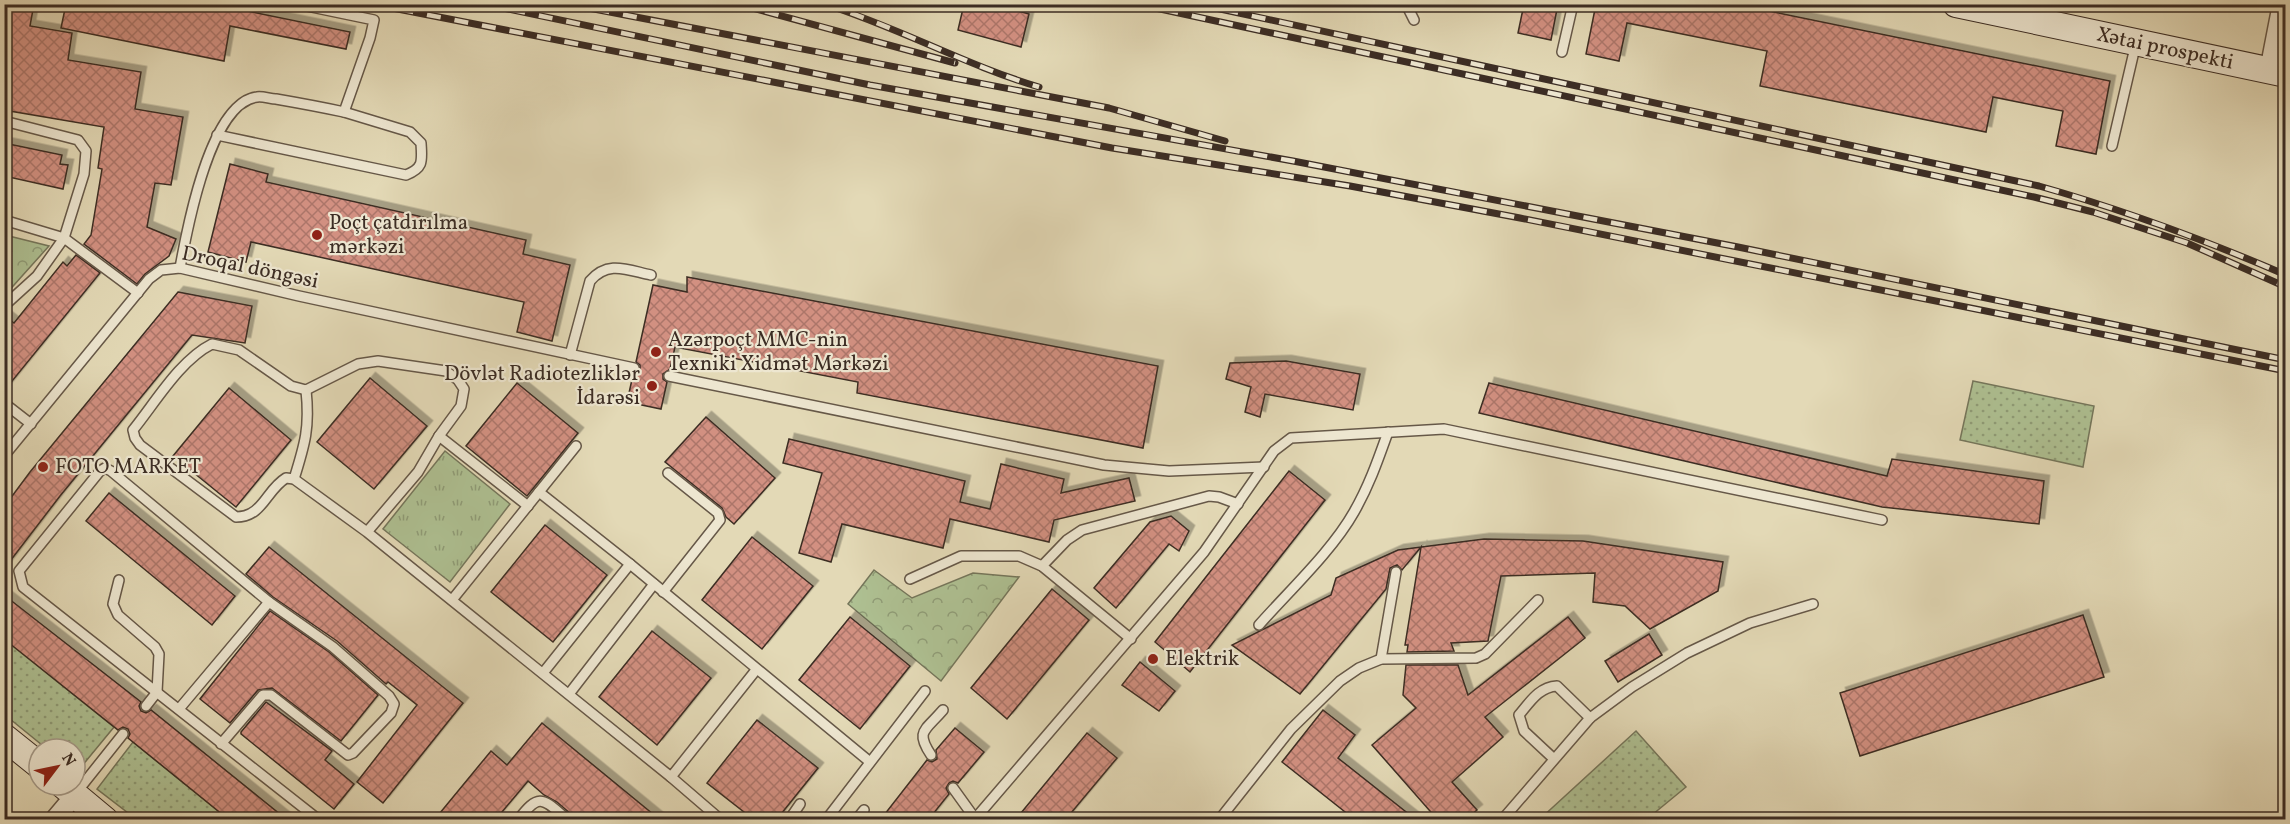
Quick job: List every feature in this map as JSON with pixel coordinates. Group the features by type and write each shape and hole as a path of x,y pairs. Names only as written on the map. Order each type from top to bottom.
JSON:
{"main road":[{"name":"Xətai prospekti","path":"1956,4 2277,73"},
{"path":"4,737 27,755"},
{"path":"78,797 105,819"}],"street":[{"name":"Xətai prospekti","path":"2277,73 2282,4"},
{"path":"54,819 65,797"}],"lane":[{"path":"297,4 374,20 344,112"},
{"path":"1406,4 1414,20"},
{"path":"1562,52 1573,4"},
{"path":"2112,146 2136,43"},
{"path":"180,268 207,158 217,135 243,103 257,97 312,104 410,132 421,143 422,162 416,171 406,175 217,135"},
{"path":"4,121 78,140 86,151 84,174 64,238 37,276 4,306"},
{"path":"4,220 64,238 138,293"},
{"path":"570,355 590,281 598,272 609,267 651,275"},
{"name":"Droqal döngəsi","path":"4,456 149,279 161,270 180,268 294,295 634,368"},
{"path":"367,532 418,472 438,436 460,406 464,389 458,380 446,371 378,361 358,364 306,390 291,386 239,350 212,344 200,350 188,361 134,430 135,438 140,445 237,517 247,517 256,511 280,481 286,478 294,479 367,532 721,819"},
{"path":"669,376 1104,465 1169,471 1264,467"},
{"path":"294,479 308,428 306,390"},
{"path":"4,403 31,424"},
{"path":"953,788 975,819 1204,552 1274,451 1291,438 1444,429 1882,520"},
{"path":"1259,625 1317,561 1353,514 1372,478 1388,432"},
{"path":"438,436 528,507"},
{"path":"452,600 576,446"},
{"path":"221,744 263,695 267,694 348,755 353,753 391,713 394,704 389,696 333,647 269,602 105,468 100,471 19,571 23,587 221,744 319,819"},
{"path":"663,592 720,520 718,513 668,472"},
{"path":"539,492 870,762"},
{"path":"1041,566 1067,540 1082,530 1209,496 1219,496 1238,504"},
{"path":"910,579 961,556 1019,556 1041,566 1131,639"},
{"path":"543,673 630,564"},
{"path":"1381,659 1396,572"},
{"path":"119,580 113,604 118,615 155,646 159,654 157,692 146,706"},
{"path":"569,694 654,584"},
{"path":"1219,819 1291,729 1340,681 1359,668 1381,659 1476,658 1485,654 1538,600"},
{"path":"178,709 269,602"},
{"path":"1502,819 1590,718 1632,687 1687,653 1750,623 1813,604"},
{"path":"671,777 756,670"},
{"path":"1554,759 1524,731 1519,715 1540,691 1549,686 1557,686 1590,718"},
{"path":"826,819 924,691"},
{"path":"931,755 921,741 922,734 943,710"},
{"path":"87,771 123,734"},
{"path":"518,819 531,803 538,800 547,802 568,819"},
{"path":"789,819 800,804"},
{"path":"856,819 864,810"}],"green space":[{"path":"4,235 49,246 5,295"},
{"path":"1973,381 2094,406 2083,467 1960,440"},
{"path":"445,451 510,504 450,582 383,529"},
{"path":"874,570 912,598 973,573 1019,577 941,681 848,604"},
{"path":"4,639 114,727 87,760 87,737 32,737 5,715"},
{"path":"1636,731 1686,787 1647,819 1540,819"},
{"path":"133,742 228,819 136,819 97,789"}],"building":[{"path":"4,4 34,4 30,26 72,33 68,60 141,72 135,109 183,117 171,185 155,183 147,227 176,239 169,256 145,274 137,284 84,244 91,235 102,169 98,168 104,127 4,110"},
{"path":"66,4 213,4 350,32 346,49 230,26 224,61 61,28"},
{"path":"964,4 993,4 1029,14 1021,47 958,30"},
{"path":"1524,4 1558,4 1551,40 1518,33"},
{"path":"1596,4 1735,4 2110,81 2096,154 2056,146 2063,111 1993,97 1986,132 1760,86 1767,51 1627,23 1619,61 1586,54"},
{"path":"4,143 62,155 60,164 68,165 63,189 4,176"},
{"path":"230,164 268,174 266,182 526,240 523,254 570,265 552,341 517,332 524,302 251,242 246,262 208,252"},
{"path":"76,255 100,273 4,391 4,315 14,323 63,262 67,266"},
{"path":"687,277 1158,366 1143,448 857,393 858,382 675,347 670,369 663,374 663,379 667,382 661,409 627,402 633,375 640,370 640,365 636,362 653,285 687,292"},
{"path":"178,292 252,306 245,343 192,335 60,496 4,569 4,507 30,472"},
{"path":"1286,361 1360,374 1353,410 1265,394 1260,417 1245,412 1251,387 1226,379 1230,363"},
{"path":"370,378 427,426 374,489 317,442"},
{"path":"517,383 578,433 527,496 466,446"},
{"path":"1489,383 1887,476 1892,459 2044,481 2039,524 1882,507 1479,413"},
{"path":"229,388 291,440 236,507 173,456"},
{"path":"706,417 775,478 734,524 726,517 722,508 665,462"},
{"path":"789,439 965,481 960,502 990,509 1001,464 1064,479 1061,493 1129,478 1135,501 1054,520 1049,542 950,519 943,548 842,524 831,562 799,553 822,473 783,463"},
{"path":"1289,471 1325,500 1190,672 1155,642"},
{"path":"109,493 235,596 212,625 86,521"},
{"path":"1171,516 1189,531 1179,551 1169,544 1116,608 1094,588 1150,522"},
{"path":"545,525 607,575 553,642 491,592"},
{"path":"752,537 813,586 762,649 702,600"},
{"path":"1484,539 1583,541 1723,562 1718,591 1650,629 1625,606 1593,602 1595,573 1501,576 1488,641 1451,643 1454,651 1407,652 1408,645 1405,645 1421,547"},
{"path":"269,547 463,703 383,803 357,782 417,705 388,682 386,684 337,641 273,597 246,574"},
{"path":"1421,547 1402,570 1397,565 1390,568 1386,589 1300,694 1232,645 1331,595 1336,578 1398,550"},
{"path":"1052,589 1089,620 1007,719 971,688"},
{"path":"4,595 141,702 139,706 141,711 146,713 151,710 286,819 228,819 128,738 130,734 128,729 123,727 118,730 4,639"},
{"path":"270,611 329,652 378,695 341,741 272,688 258,690 230,723 200,699"},
{"path":"2083,615 2104,677 1860,756 1840,693"},
{"path":"850,617 910,666 860,729 799,680"},
{"path":"1568,617 1585,638 1485,717 1503,737 1452,782 1477,810 1466,819 1437,819 1372,745 1416,708 1403,695 1406,665 1458,665 1468,695"},
{"path":"652,631 711,678 657,745 599,697"},
{"path":"1649,634 1662,655 1618,682 1605,661"},
{"path":"1140,662 1175,691 1159,711 1122,685"},
{"path":"266,702 332,751 325,760 354,784 334,809 241,734"},
{"path":"1323,710 1355,735 1338,758 1415,819 1354,819 1282,762"},
{"path":"757,720 818,768 777,819 753,819 707,783"},
{"path":"542,723 659,819 575,819 557,802 544,795 528,781 496,819 435,819 491,751 507,765"},
{"path":"955,728 984,752 958,783 953,781 949,783 946,788 949,794 929,819 881,819 927,760 932,762 937,759 936,750"},
{"path":"1087,733 1117,758 1066,819 1016,819"}],"railway":[{"path":"372,4 1112,148 1350,186 1520,218 2286,371"},
{"path":"484,4 870,85 1293,161 1738,247 2286,360"},
{"path":"568,4 1109,108 1225,141"},
{"path":"738,4 955,63"},
{"path":"824,4 1039,87"},
{"path":"1137,4 2034,197 2093,212 2187,243 2286,287"},
{"path":"1197,4 2039,186 2164,226 2286,275"}],"place":[{"name":"Poçt çatdırılma mərkəzi","path":"317,235"},
{"name":"Azərpoçt MMC-nin Texniki Xidmət Mərkəzi","path":"656,352"},
{"name":"Dövlət Radiotezliklər İdarəsi","path":"652,386"},
{"name":"FOTO MARKET","path":"43,467"},
{"name":"Elektrik","path":"1153,659"}]}
